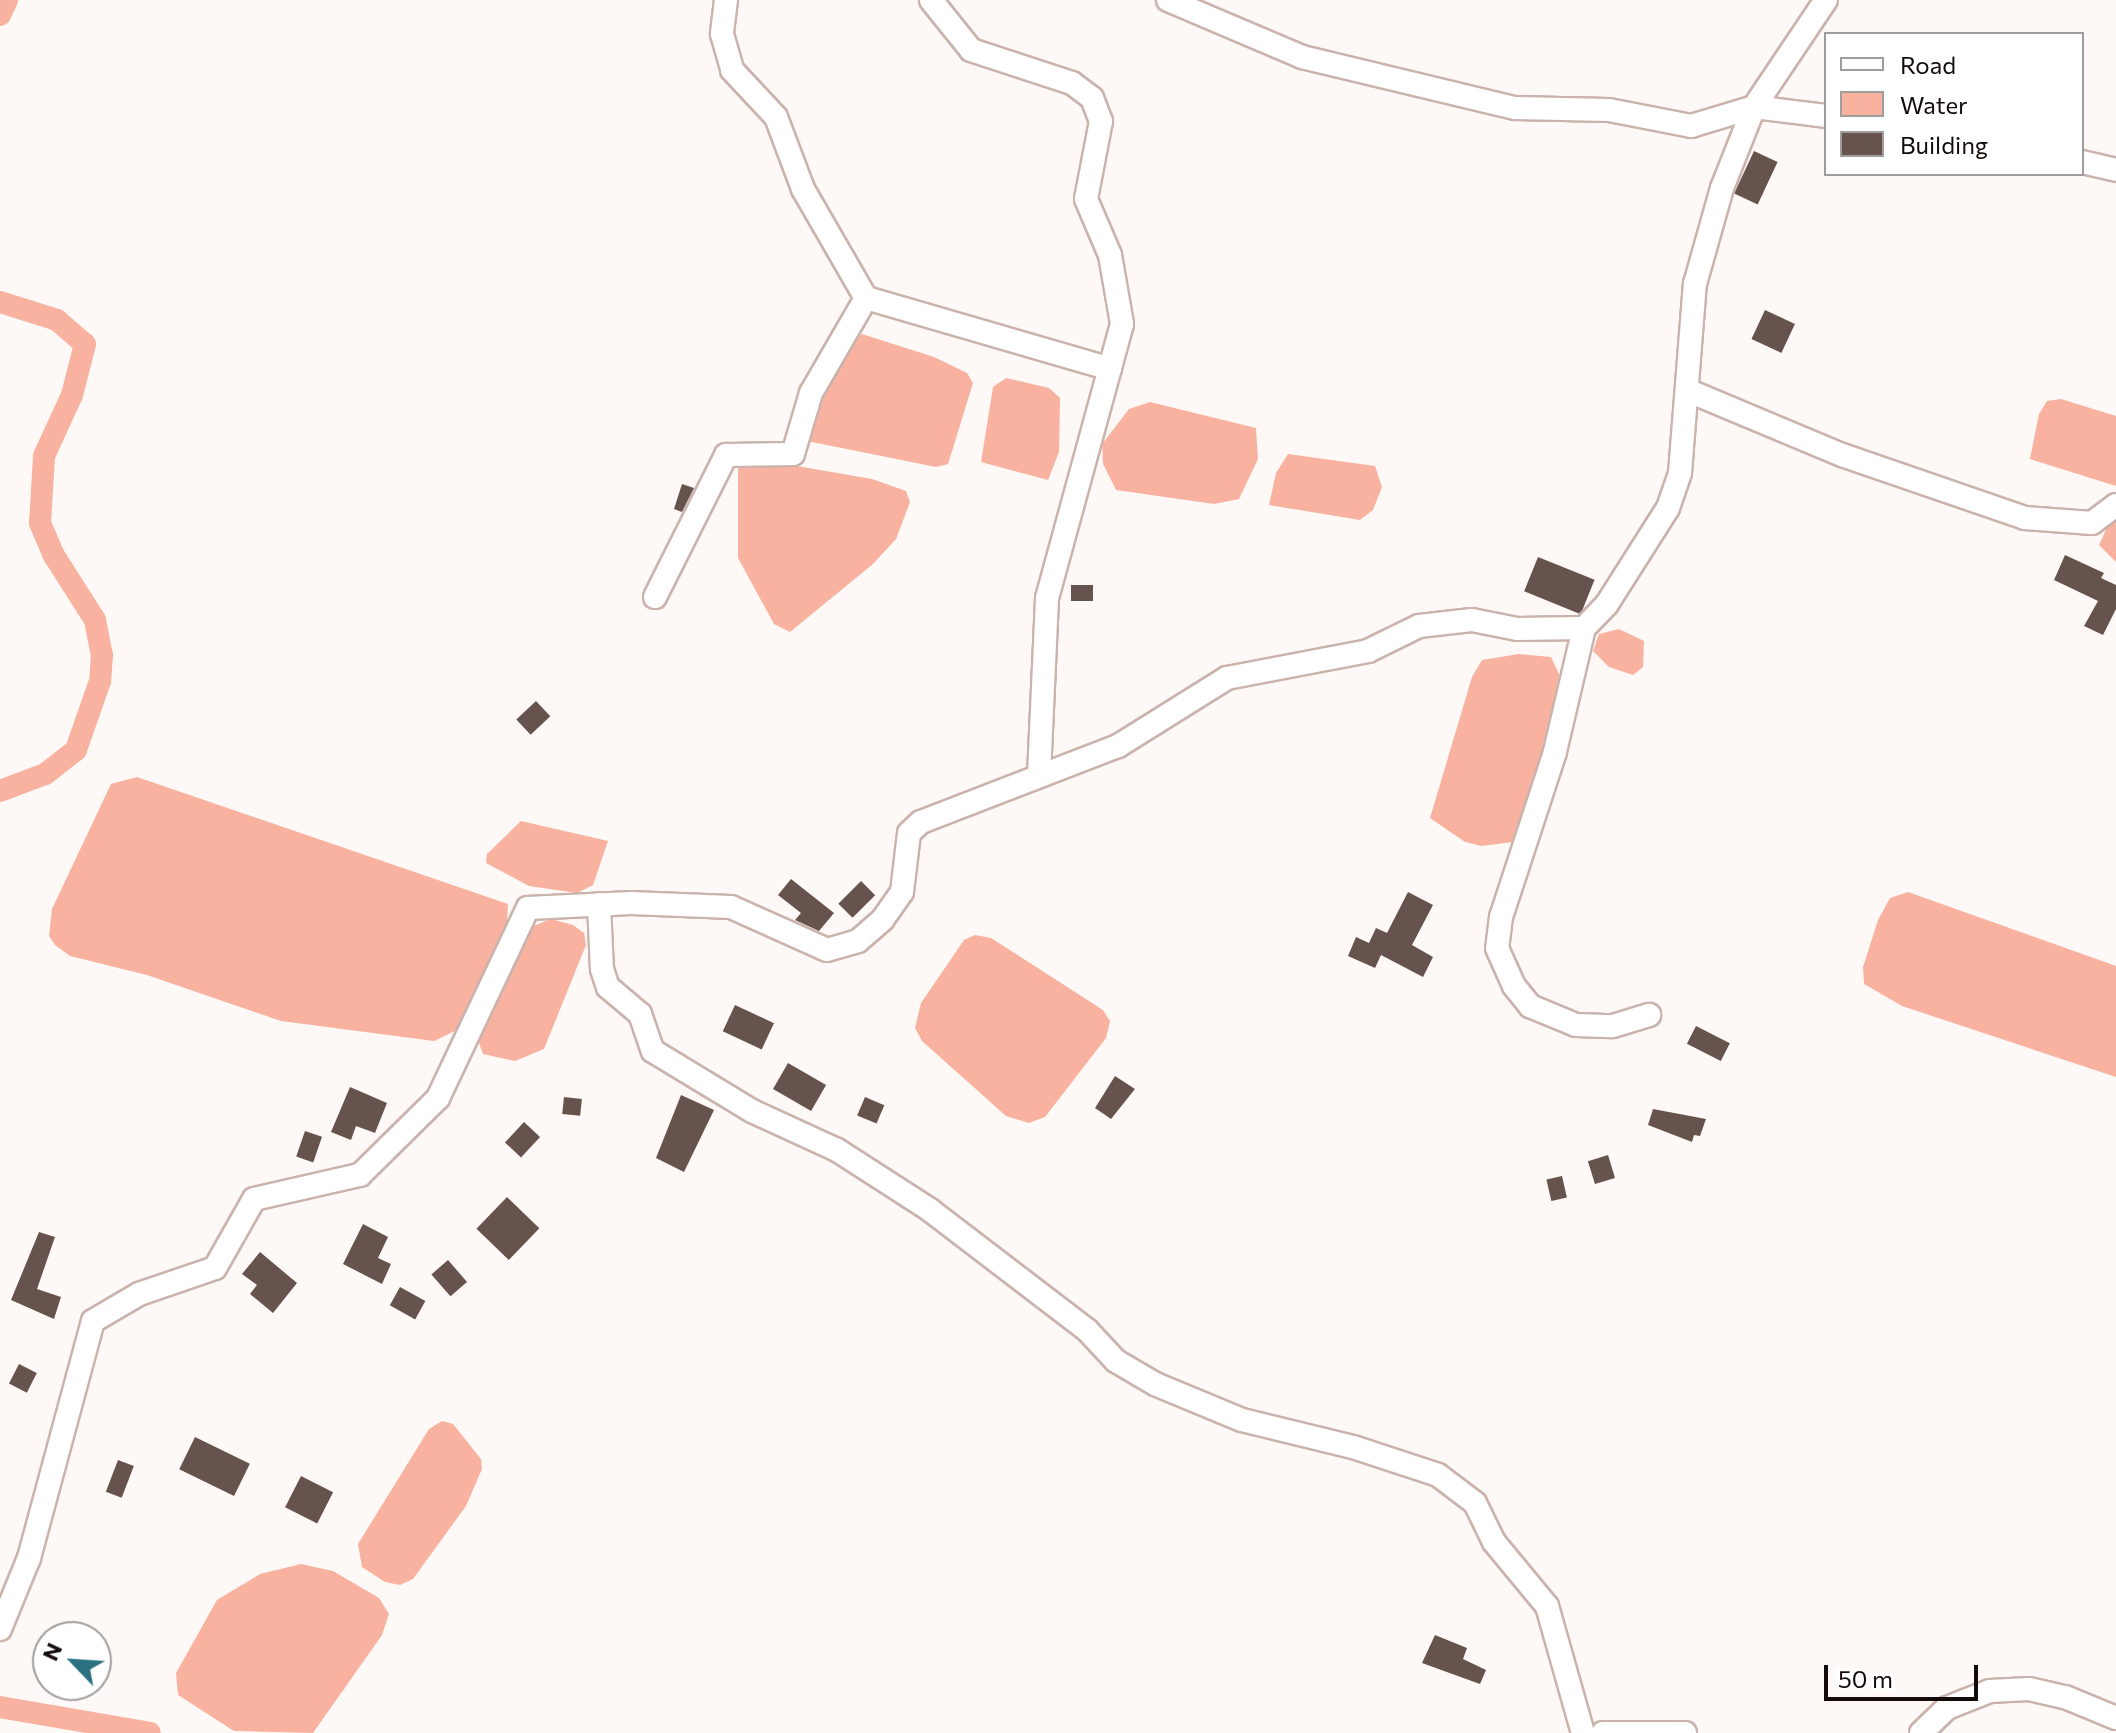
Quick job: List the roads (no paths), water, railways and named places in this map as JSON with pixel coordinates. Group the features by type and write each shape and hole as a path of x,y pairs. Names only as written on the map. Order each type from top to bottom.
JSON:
{"street":[{"path":"726,0 722,34 732,70 776,117 803,189 866,298 1110,369"},
{"path":"931,0 971,50 1072,83 1092,98 1101,121 1086,199 1110,255 1122,324 1047,599 1039,774"},
{"path":"1168,0 1302,57 1515,108 1609,110 1691,126 1754,107 1824,116"},
{"path":"1649,1015 1613,1026 1576,1025 1530,1006 1514,986 1497,948 1501,917 1555,752 1584,628 1607,604 1668,508 1680,473 1689,391 1695,284 1722,188 1754,107 1826,0"},
{"path":"2084,162 2116,170"},
{"path":"655,597 726,455 793,454 811,393 866,298"},
{"path":"1689,391 1842,455 2025,518 2092,523 2116,505"},
{"path":"0,1629 29,1558 93,1321 139,1294 215,1268 254,1199 360,1175 438,1098 528,908 599,904 731,907 827,950 858,941 902,892 909,833 921,822 1118,746 1227,678 1368,651 1419,626 1472,620 1517,629 1584,628"},
{"path":"599,904 602,969 608,987 640,1014 653,1051 752,1111 837,1150 930,1210 1087,1330 1116,1361 1155,1384 1242,1420 1353,1447 1438,1475 1475,1503 1494,1542 1547,1606 1583,1733"},
{"path":"1921,1733 1947,1708 1990,1691 2029,1689 2065,1697 2116,1718"},
{"path":"1603,1733 1685,1733"}],"water":[{"path":"862,334 934,357 967,373 973,383 948,464 936,467 807,441 840,356"},
{"path":"1006,378 1049,388 1060,398 1059,452 1048,480 981,462 993,387"},
{"path":"2061,399 2116,416 2116,486 2030,459 2039,414 2047,401"},
{"path":"1150,402 1256,428 1258,459 1239,499 1214,504 1116,490 1103,464 1102,444 1129,409"},
{"path":"1288,454 1375,466 1382,487 1373,510 1360,520 1269,505 1276,473"},
{"path":"751,458 872,479 906,491 910,502 896,539 873,564 790,632 774,624 738,558 738,465"},
{"path":"2110,521 2116,521 2116,562 2099,545"},
{"path":"1619,629 1644,641 1643,667 1633,675 1609,667 1593,651 1599,634"},
{"path":"1519,654 1551,657 1559,674 1523,834 1513,842 1482,846 1465,842 1430,818 1472,677 1482,660"},
{"path":"137,777 508,904 507,923 457,1030 434,1041 281,1021 147,975 70,956 55,945 49,936 52,909 111,784"},
{"path":"521,821 608,841 593,885 577,893 529,886 486,863 487,854"},
{"path":"1908,892 2116,966 2116,1077 1902,1006 1864,984 1863,967 1878,920 1890,898"},
{"path":"551,919 573,925 584,933 586,945 544,1049 515,1061 483,1054 476,1035 528,928"},
{"path":"975,935 991,938 1103,1010 1110,1021 1106,1038 1045,1117 1029,1123 1006,1116 922,1041 915,1028 921,1003 964,940"},
{"path":"442,1421 453,1424 481,1459 482,1469 466,1506 413,1579 400,1585 385,1582 362,1567 358,1544 429,1429"},
{"path":"301,1564 333,1571 379,1598 389,1614 382,1635 313,1733 234,1731 178,1695 176,1673 217,1600 260,1574"}],"waterway":[{"path":"0,15 7,0"},
{"path":"0,302 57,320 85,344 72,395 44,456 40,523 53,554 95,620 102,655 100,681 76,750 45,774 0,791"},
{"path":"0,1707 150,1733"}]}
